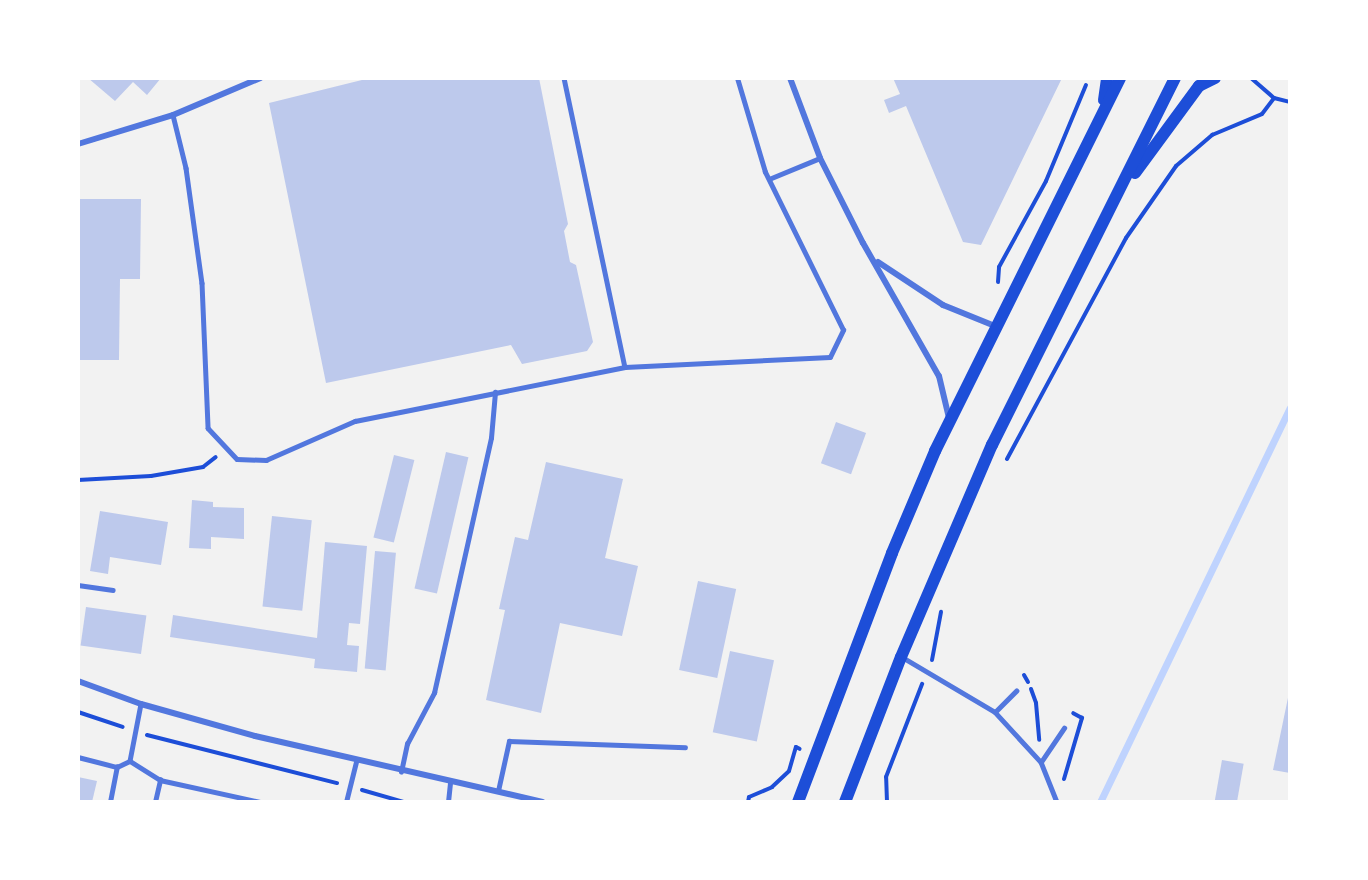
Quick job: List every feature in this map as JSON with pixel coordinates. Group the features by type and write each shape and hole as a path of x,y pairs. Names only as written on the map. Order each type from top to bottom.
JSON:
{"main road":[{"path":"1103,107 1107,78"},
{"path":"798,802 892,553 949,420 1103,107 1120,78"},
{"path":"845,802 901,657 992,445 1175,78"},
{"path":"1116,198 1199,86 1215,78"}],"street":[{"path":"78,144 173,115 260,78"},
{"path":"790,78 820,158 939,376 949,420"},
{"path":"875,260 943,305 995,326"},
{"path":"78,681 141,704 356,762 543,802"}],"lane":[{"path":"564,78 625,367"},
{"path":"173,115 186,168 202,283 208,428 226,450 237,459 266,460 355,421 625,367 830,357 843,330 769,179 737,78"},
{"path":"769,179 820,158"},
{"path":"400,772 407,744 434,693 491,438 495,392"},
{"path":"78,585 113,590"},
{"path":"901,657 995,712 1041,762 1057,801"},
{"path":"995,712 1016,691"},
{"path":"130,761 141,704"},
{"path":"1041,762 1064,728"},
{"path":"498,791 509,741 685,747"},
{"path":"78,757 117,766 130,761"},
{"path":"130,761 160,780 260,802"},
{"path":"346,802 356,762"},
{"path":"110,802 117,766"},
{"path":"155,802 160,780"},
{"path":"448,802 450,782"}],"path":[{"path":"997,290 999,267 1046,181 1088,78"},
{"path":"1251,78 1274,98 1290,102"},
{"path":"1005,464 1126,238 1176,166 1212,135 1262,114 1274,98"},
{"path":"78,480 151,476 203,467 226,450"},
{"path":"886,802 886,777 936,650 942,608"},
{"path":"1024,675 1036,703 1041,762"},
{"path":"78,712 134,731 404,802"},
{"path":"1057,801 1082,718 1073,713"}],"building":[{"path":"88,78 161,78 147,95 133,82 115,101"},
{"path":"370,78 539,78 568,224 564,231 570,262 576,265 593,342 587,351 522,364 511,345 326,383 269,103"},
{"path":"893,78 1062,78 981,245 963,242 906,106 889,113 884,100 900,94"},
{"path":"78,199 141,199 140,279 120,279 119,360 78,360"},
{"path":"836,422 866,433 851,474 821,463"},
{"path":"446,452 468,457 437,594 415,588"},
{"path":"394,455 414,460 394,543 373,537"},
{"path":"546,462 623,479 605,558 638,566 622,636 560,623 541,713 486,700 505,610 499,609 515,537 528,540"},
{"path":"192,500 213,502 213,507 244,508 244,539 211,537 211,549 189,548"},
{"path":"100,511 168,522 161,565 110,557 108,574 90,571"},
{"path":"272,516 312,520 302,611 262,607"},
{"path":"325,542 367,546 360,624 349,623 347,645 359,646 357,672 314,668 315,659 170,637 173,615 317,638"},
{"path":"375,551 396,553 386,670 365,669"},
{"path":"698,581 736,589 717,678 679,670"},
{"path":"86,607 146,615 141,654 81,646"},
{"path":"730,651 774,660 757,742 713,732"},
{"path":"1290,693 1290,773 1273,770"},
{"path":"1222,760 1244,764 1237,802 1215,802"},
{"path":"78,777 97,781 92,802 78,802"}],"waterway":[{"path":"1100,802 1290,408"}]}
